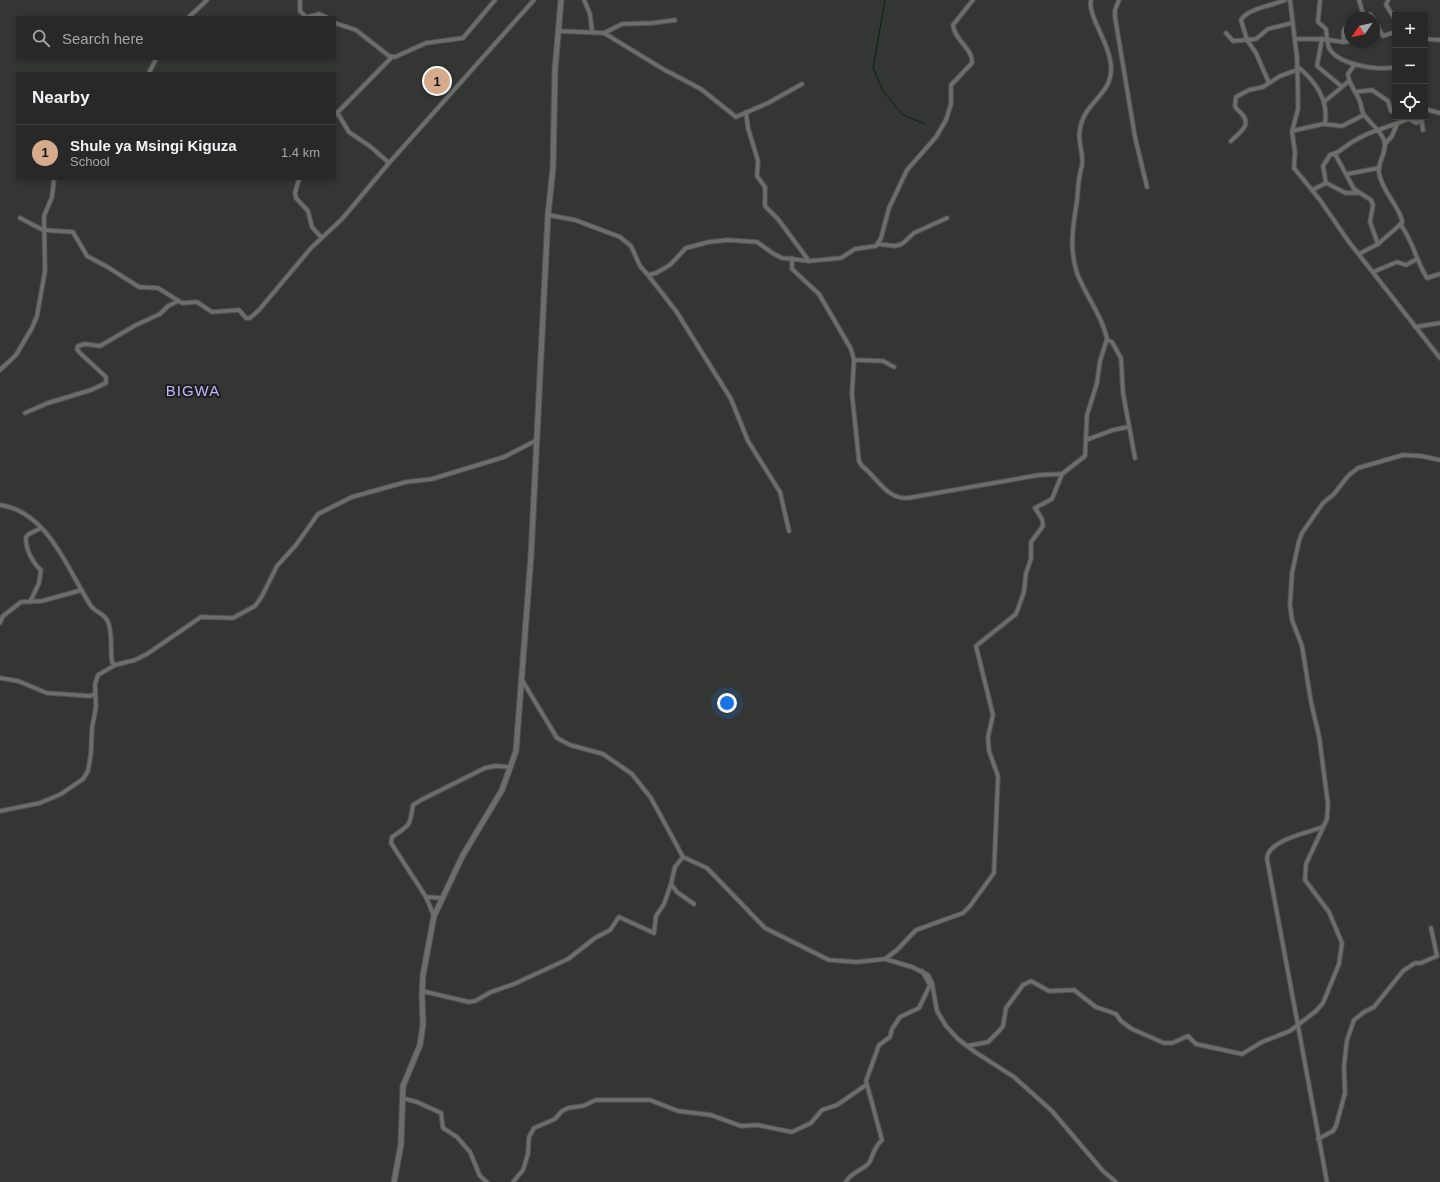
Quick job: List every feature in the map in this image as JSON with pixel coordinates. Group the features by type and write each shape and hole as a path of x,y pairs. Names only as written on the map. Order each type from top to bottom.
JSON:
{"street":[{"path":"190,16 207,0"},
{"path":"300,0 300,11 306,16"},
{"path":"389,163 371,147 349,132 336,114 392,57 426,43 463,38 495,0"},
{"path":"20,218 43,230 73,232 87,256 106,266 138,287 158,288 178,301 185,304 197,302 212,312 239,310 246,318 250,318 259,310 321,237 342,219 389,163 534,0"},
{"path":"394,1182 401,1144 402,1098 404,1083 420,1045 423,1025 422,991 426,955 434,916 441,898 471,841 502,790 516,751 532,556 548,214 553,168 553,105 561,0"},
{"path":"584,0 590,14 592,31"},
{"path":"878,244 887,214 905,174 936,137 946,120 951,104 951,85 972,63 971,56 955,33 953,25 973,0"},
{"path":"885,959 897,950 916,930 963,913 970,906 994,872 998,776 989,751 988,738 993,715 976,646 1016,614 1024,592 1026,573 1031,559 1031,542 1043,526 1042,519 1035,508 1054,496 1058,481 1062,474 1084,458 1086,453 1088,412 1097,383 1100,361 1107,340 1097,314 1077,272 1074,260 1072,225 1082,165 1079,140 1080,126 1086,110 1103,92 1111,72 1110,55 1105,39 1091,10 1091,0"},
{"path":"1119,0 1115,10 1115,17 1135,137 1147,188"},
{"path":"1269,83 1256,53 1247,40 1242,18 1249,11 1268,7 1285,0"},
{"path":"1290,0 1297,68 1298,110 1292,131 1294,168 1440,358"},
{"path":"1320,0 1318,22 1326,29 1328,46 1331,52 1355,64 1377,68 1392,67"},
{"path":"1359,0 1362,12"},
{"path":"1388,0 1386,5 1392,14"},
{"path":"311,16 319,14 324,16"},
{"path":"604,33 622,24 675,20"},
{"path":"336,23 356,30 371,43 392,57"},
{"path":"1226,33 1233,41 1247,40 1258,38 1268,29 1292,23"},
{"path":"1295,39 1327,39 1344,42 1344,29"},
{"path":"558,30 592,31 604,33 663,69 701,89 736,117 768,103 802,84"},
{"path":"1380,31 1384,36 1392,33"},
{"path":"1428,38 1440,40"},
{"path":"1322,39 1317,66 1341,86"},
{"path":"150,72 156,60"},
{"path":"1355,64 1348,74 1349,81 1360,102 1364,115 1378,130 1384,144"},
{"path":"1231,141 1244,130 1246,124 1242,114 1235,106 1236,96 1249,90 1263,87 1280,76 1297,68"},
{"path":"1297,68 1313,81 1324,102 1326,112 1325,124"},
{"path":"1324,102 1341,86 1349,81"},
{"path":"1355,92 1372,90 1388,101 1392,112"},
{"path":"1428,110 1440,113"},
{"path":"746,112 748,128 758,161 757,176 764,184 766,191 765,206 778,219 809,261"},
{"path":"1292,131 1325,124 1342,126 1364,115"},
{"path":"1326,184 1323,166 1330,155 1335,154 1352,142 1403,120"},
{"path":"1421,120 1423,130"},
{"path":"1359,254 1378,244 1400,224 1402,218 1383,185 1379,168 1384,144 1392,136 1397,123"},
{"path":"1335,154 1353,187 1358,193"},
{"path":"1347,174 1379,168"},
{"path":"0,370 16,355 32,328 37,316 44,271 43,230 45,213 52,197 54,180"},
{"path":"299,180 295,193 296,198 308,211 312,227 321,237"},
{"path":"1312,190 1326,184 1346,193 1358,193 1369,198 1372,203 1370,222 1378,244"},
{"path":"548,214 575,220 620,237 631,246 640,266 676,311 731,399 748,441 780,492 789,531"},
{"path":"648,275 670,265 686,248 709,242 728,240 757,242 782,258 809,261 841,258 852,250 871,248 878,244 895,246 902,244 914,232 947,218"},
{"path":"1400,224 1411,242 1417,259 1427,278 1440,274"},
{"path":"792,258 792,269 819,294 847,339 854,360 852,394 859,461 862,466 895,497 908,498 1039,475 1062,474"},
{"path":"1373,272 1396,262 1406,264 1417,259"},
{"path":"25,413 48,403 90,390 106,383 106,377 84,358 77,349 78,346 85,344 100,346 136,325 160,314 168,306 178,301"},
{"path":"1415,327 1440,323"},
{"path":"1107,340 1112,342 1121,358 1122,385 1128,427 1135,458"},
{"path":"854,360 883,361 894,367"},
{"path":"1086,440 1113,430 1128,427"},
{"path":"0,811 40,803 61,794 83,779 88,771 91,753 92,728 96,707 96,680 98,675 115,665 135,660 147,654 201,617 233,618 255,606 262,596 280,561 296,545 318,514 331,506 366,493 406,482 432,479 504,457 537,440"},
{"path":"967,1046 988,1042 999,1032 1003,1026 1006,1008 1023,985 1031,981 1049,991 1074,990 1096,1007 1116,1014 1121,1021 1132,1029 1164,1043 1172,1043 1188,1036 1196,1044 1242,1054 1262,1042 1290,1031 1316,1011 1326,998 1339,964 1342,943 1332,918 1305,880 1306,864 1327,819 1328,804 1324,768 1302,646 1292,620 1290,605 1292,573 1298,541 1323,503 1334,494 1348,476 1358,468 1403,455 1421,456 1440,460"},
{"path":"0,505 10,507 41,528 64,557 92,607 104,616 108,622 111,659 115,665"},
{"path":"30,602 39,583 41,570 28,550 26,537 28,534 41,528"},
{"path":"0,623 3,616 21,602 30,602 66,595 82,590"},
{"path":"0,678 18,681 47,694 90,696 95,694"},
{"path":"522,680 556,738 570,745 603,754 632,774 651,798 683,857 707,868 766,928 812,953 829,960 885,959 922,971 928,975 931,980 934,1001 942,1021 954,1035 967,1046 1014,1077 1052,1111 1103,1171 1116,1182"},
{"path":"434,916 426,897 391,843 392,837 409,824 413,805 421,800 485,768 495,766 511,767"},
{"path":"1323,827 1310,832 1297,834 1274,847 1267,855 1327,1182"},
{"path":"422,991 469,1002 475,1002 491,992 568,959 595,938 610,930 619,917 654,933 656,916 664,906 671,884 673,870 683,857"},
{"path":"671,884 681,896 694,904"},
{"path":"426,897 441,898"},
{"path":"1318,1139 1333,1131 1336,1126 1345,1093 1344,1066 1347,1040 1354,1020 1364,1012 1374,1007 1403,971 1415,963 1421,963 1436,956 1437,953 1431,928"},
{"path":"846,1182 850,1175 869,1163 876,1147 883,1139 879,1131 866,1081 878,1047 890,1037 892,1030 900,1017 918,1008 930,987 922,971"},
{"path":"513,1182 523,1170 528,1154 529,1137 534,1128 555,1119 562,1111 568,1108 583,1106 596,1100 650,1100 678,1111 712,1115 741,1126 757,1125 792,1132 810,1123 822,1110 837,1105 866,1085"},
{"path":"402,1098 417,1102 439,1112 442,1116 444,1130 457,1137 470,1152 480,1176 487,1182"}],"waterway":[{"path":"885,0 873,68 883,91 903,115 925,124"}],"place":[{"name":"Shule ya Msingi Kiguza","path":"437,81"}],"district":[{"name":"BIGWA","path":"193,391"}]}
